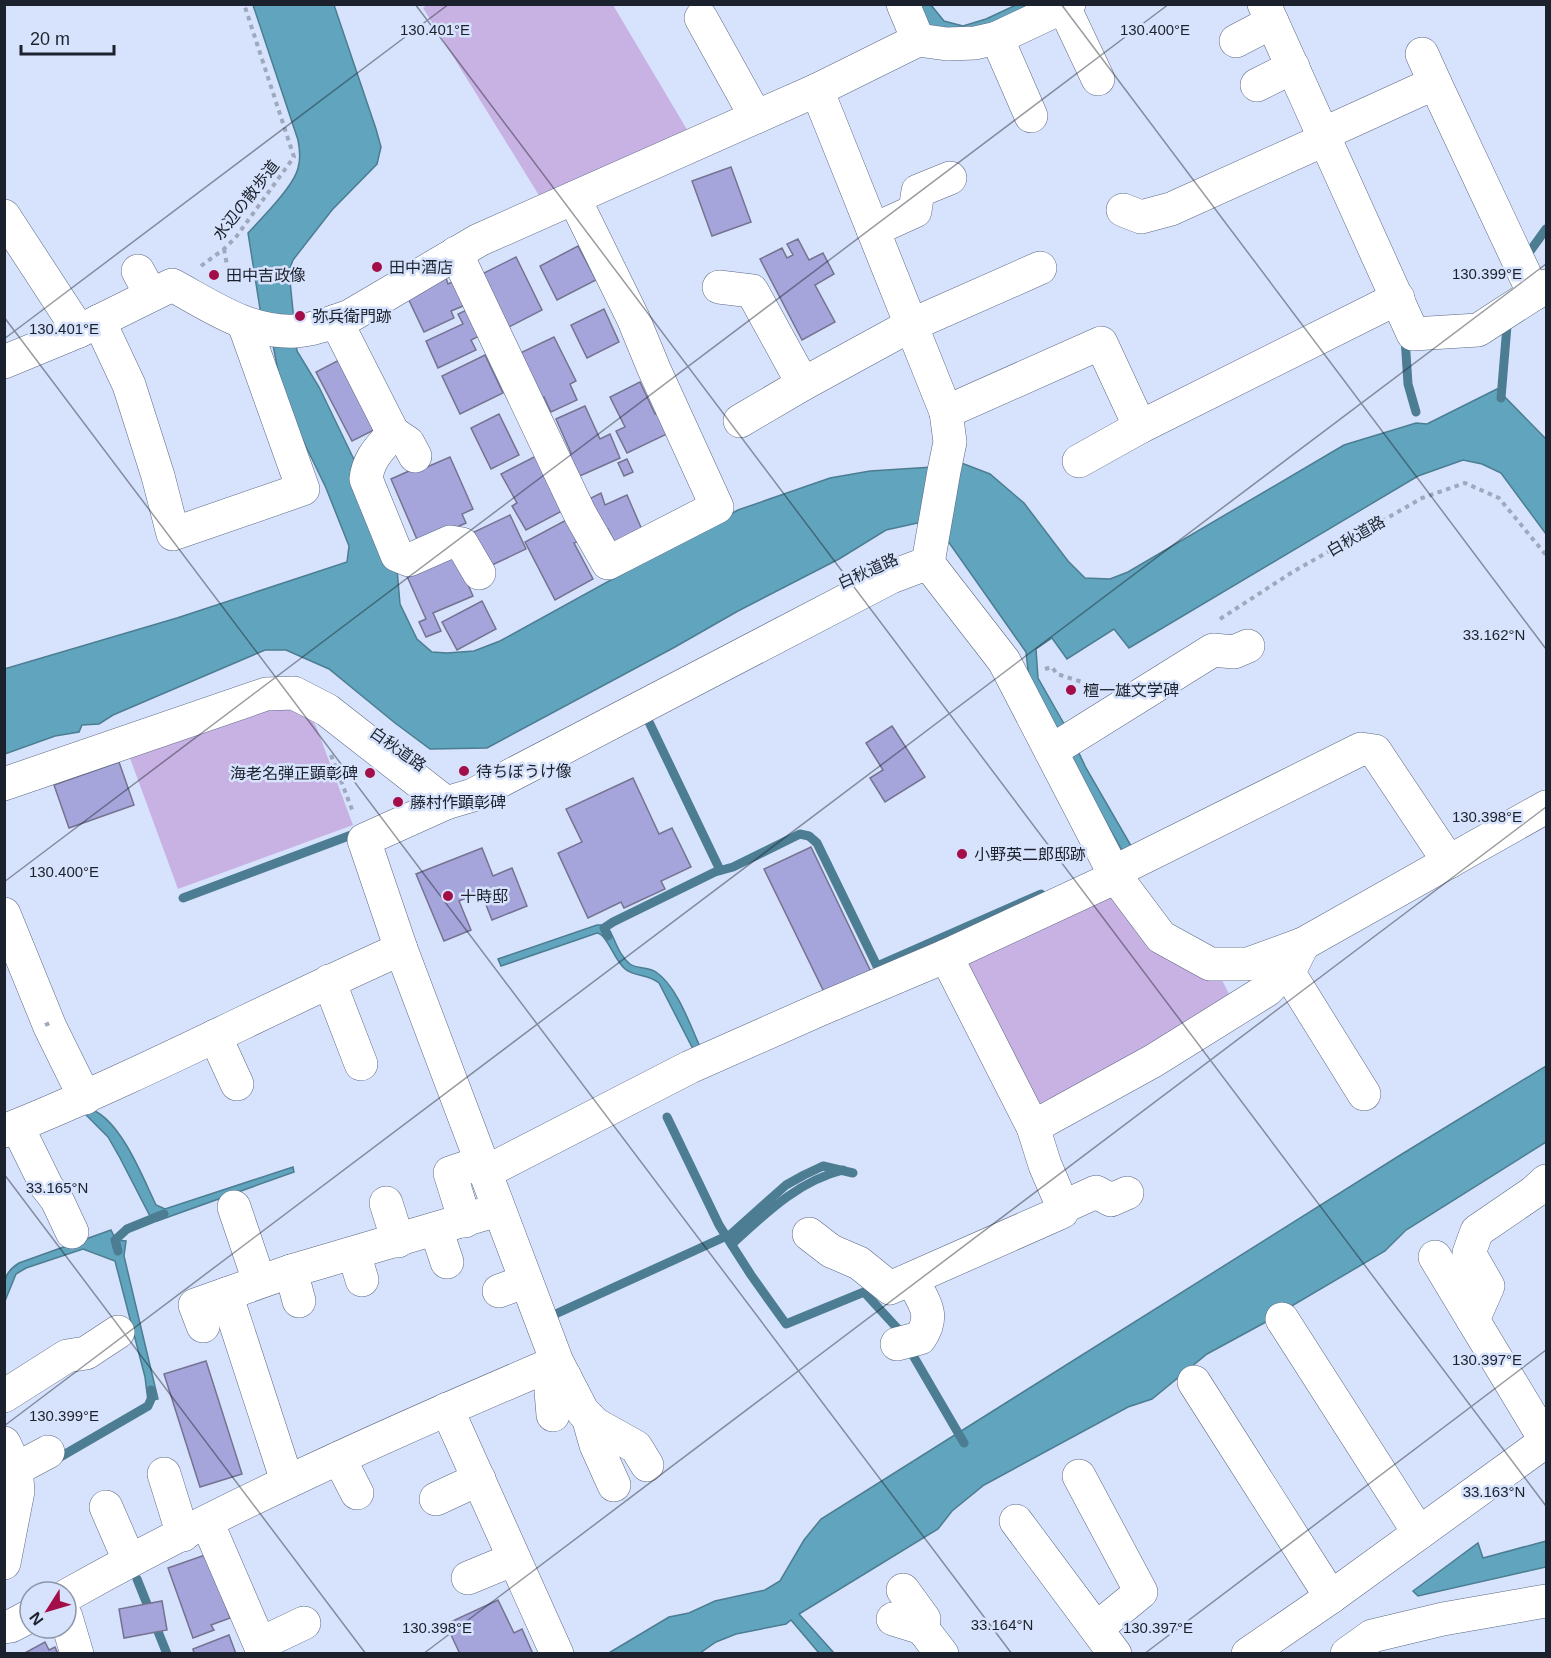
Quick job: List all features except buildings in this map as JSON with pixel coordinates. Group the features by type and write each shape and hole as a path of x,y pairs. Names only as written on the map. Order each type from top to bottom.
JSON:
{"street":[{"path":"903,4 918,40"},
{"path":"4,362 89,326 153,284 250,325 296,331 336,321 350,316 479,240 817,90 918,40 946,44 975,43 997,38 1067,6 1098,79"},
{"path":"701,18 756,117"},
{"path":"1262,20 1293,67 1324,136 1391,301 1413,334 1478,330 1540,290 1422,54"},
{"path":"997,38 1031,116"},
{"path":"1257,85 1293,67"},
{"path":"1123,210 1141,217 1171,209 1435,83"},
{"path":"817,90 946,412 950,442 928,563 1004,661 1115,874 1161,937 1210,964 1248,964 1295,957"},
{"path":"873,230 915,211 918,191 950,178"},
{"path":"456,253 580,514 608,563 717,507 633,318 574,198"},
{"path":"4,216 89,326 129,385 158,476 172,534 303,489 250,325"},
{"path":"740,421 803,384 912,326 1040,268"},
{"path":"719,287 752,291 803,384"},
{"path":"1079,461 1140,427 1391,301"},
{"path":"336,321 404,445 375,453 367,469 366,479 397,555 409,560 450,542 462,544 479,573"},
{"path":"946,412 1101,343 1140,427"},
{"name":"白秋道路","path":"4,784 266,694 294,693 327,710 446,803 473,795 891,577 928,563"},
{"path":"1051,751 1213,650 1234,652 1248,646"},
{"path":"478,1167 690,1067 945,956 1115,874 1361,749 1365,739 1449,862"},
{"path":"446,803 364,840 478,1167 470,1219 447,1263"},
{"path":"1033,1127 1153,1061 1267,990 1295,957 1449,862 1546,807"},
{"path":"4,914 50,1027 87,1101"},
{"path":"72,1232 57,1200 11,1128 87,1101 125,1079 328,981 401,949"},
{"path":"808,1234 831,1251 859,1263 890,1288 1062,1212 1063,1207 1045,1166 1033,1127 945,956"},
{"path":"1295,957 1364,1095"},
{"path":"328,981 361,1064"},
{"path":"215,1036 237,1084"},
{"path":"1112,1102 1138,1083 1153,1061"},
{"path":"1466,1309 1488,1286 1469,1253 1477,1231 1534,1192 1546,1181"},
{"path":"1063,1207 1096,1192 1111,1200 1127,1193"},
{"path":"386,1203 399,1241"},
{"path":"234,1207 259,1281"},
{"path":"203,1326 195,1305 259,1281 302,1284 358,1267 399,1241 470,1219"},
{"path":"470,1219 561,1370 583,1412 591,1420 636,1448 647,1465"},
{"path":"1267,1648 1331,1597 1546,1441 1435,1257"},
{"path":"904,1343 920,1338 927,1328 929,1315 912,1280"},
{"path":"226,1294 287,1481"},
{"path":"1282,1320 1419,1533"},
{"path":"4,1396 68,1356 86,1353 118,1332"},
{"path":"553,1415 551,1391 561,1370"},
{"path":"78,1589 129,1560 287,1481 561,1370"},
{"path":"1194,1382 1331,1597"},
{"path":"591,1420 596,1445 614,1485"},
{"path":"436,1422 479,1479 556,1653"},
{"path":"4,1563 18,1491 10,1456 48,1452"},
{"path":"339,1458 357,1493"},
{"path":"164,1474 262,1649 304,1623"},
{"path":"1016,1521 1106,1641 1141,1592 1079,1476"},
{"path":"436,1499 479,1479"},
{"path":"106,1507 129,1560"},
{"path":"468,1578 514,1559"},
{"path":"1347,1653 1372,1636 1443,1619 1546,1601"},
{"path":"906,1612 942,1653"}],"path":[{"name":"水辺の散歩道","path":"153,284 225,249 294,157 244,4"},
{"path":"225,249 230,283"},
{"name":"白秋道路","path":"1213,623 1292,573 1422,498 1465,483 1499,498 1546,555"},
{"path":"1041,670 1052,668 1057,674 1082,682 1088,691"},
{"path":"1054,685 1057,674"},
{"path":"331,754 364,840"}],"shaded area":[{"path":"428,4 613,5 689,133 540,197 423,8"},
{"path":"270,703 303,707 316,726 353,825 178,889 127,750"},
{"path":"1109,890 1220,976 1229,994 1151,1047 1037,1105 966,964"}],"water":[{"path":"253,5 334,5 381,147 377,164 332,210 293,260 289,271 297,351 319,387 361,474 396,557 400,604 417,639 432,652 474,651 500,641 738,510 830,478 870,471 933,467 959,462 990,474 1024,503 1068,561 1085,578 1110,579 1128,572 1344,445 1416,423 1427,424 1497,389 1546,439 1546,534 1501,473 1482,464 1463,460 1418,476 1129,648 1114,629 1067,659 1052,638 1036,649 1038,678 1134,851 1127,859 1064,749 1029,679 1026,652 943,534 922,522 886,530 839,559 738,611 487,748 430,749 329,669 286,650 265,650 113,715 99,724 82,725 79,732 55,736 5,754 4,669 177,618 347,562 349,546 326,488 284,401 273,345 261,315 248,233 290,184 298,168 300,154 298,140"},
{"path":"915,5 931,5 944,21 963,26 986,19 1016,5 1044,5 984,32 927,26"},
{"path":"597,925 606,925 622,955 630,964 653,970 671,987 702,1051 696,1055 659,983 625,969 601,934 597,933 501,966 498,959"},
{"path":"1546,1066 1546,1142 1406,1230 1385,1251 1207,1354 1152,1399 1128,1407 984,1485 952,1511 938,1529 799,1614 834,1653 819,1653 791,1620 786,1624 736,1634 716,1642 700,1653 607,1654 669,1617 689,1613 715,1601 765,1590 780,1581 804,1540 821,1519"},
{"path":"79,1108 93,1110 113,1127 130,1152 156,1205 165,1209 293,1167 294,1172 157,1221 155,1217 150,1216 108,1137"},
{"path":"111,1230 116,1240 126,1241 124,1256 158,1399 148,1401 145,1377 115,1261 83,1249 26,1268 16,1274 5,1301 7,1275 19,1263"},
{"path":"1546,1541 1546,1567 1418,1596 1413,1591 1478,1543 1483,1558"}],"waterway":[{"path":"1528,254 1546,229"},
{"path":"1501,398 1507,326"},
{"path":"1405,338 1408,384 1416,412"},
{"path":"649,722 720,870"},
{"path":"183,898 354,834"},
{"path":"608,936 604,928 613,922 715,872 733,867 800,834 809,836 817,843 877,966 1041,894"},
{"path":"667,1117 719,1225 786,1324 864,1292 897,1328 964,1443"},
{"path":"549,1317 731,1234 786,1185 804,1175 823,1166 853,1173"},
{"path":"732,1244 770,1210 797,1190 843,1170"},
{"path":"118,1251 115,1240 127,1229 164,1214"},
{"path":"55,1460 148,1406 152,1397 151,1390"},
{"path":"137,1579 167,1654"}],"place":[{"name":"田中酒店","path":"377,267"},
{"name":"田中吉政像","path":"214,275"},
{"name":"弥兵衛門跡","path":"300,316"},
{"name":"檀一雄文学碑","path":"1071,690"},
{"name":"待ちぼうけ像","path":"464,771"},
{"name":"海老名弾正顕彰碑","path":"370,773"},
{"name":"藤村作顕彰碑","path":"398,802"},
{"name":"小野英二郎邸跡","path":"962,854"},
{"name":"十時邸","path":"448,896"}]}
